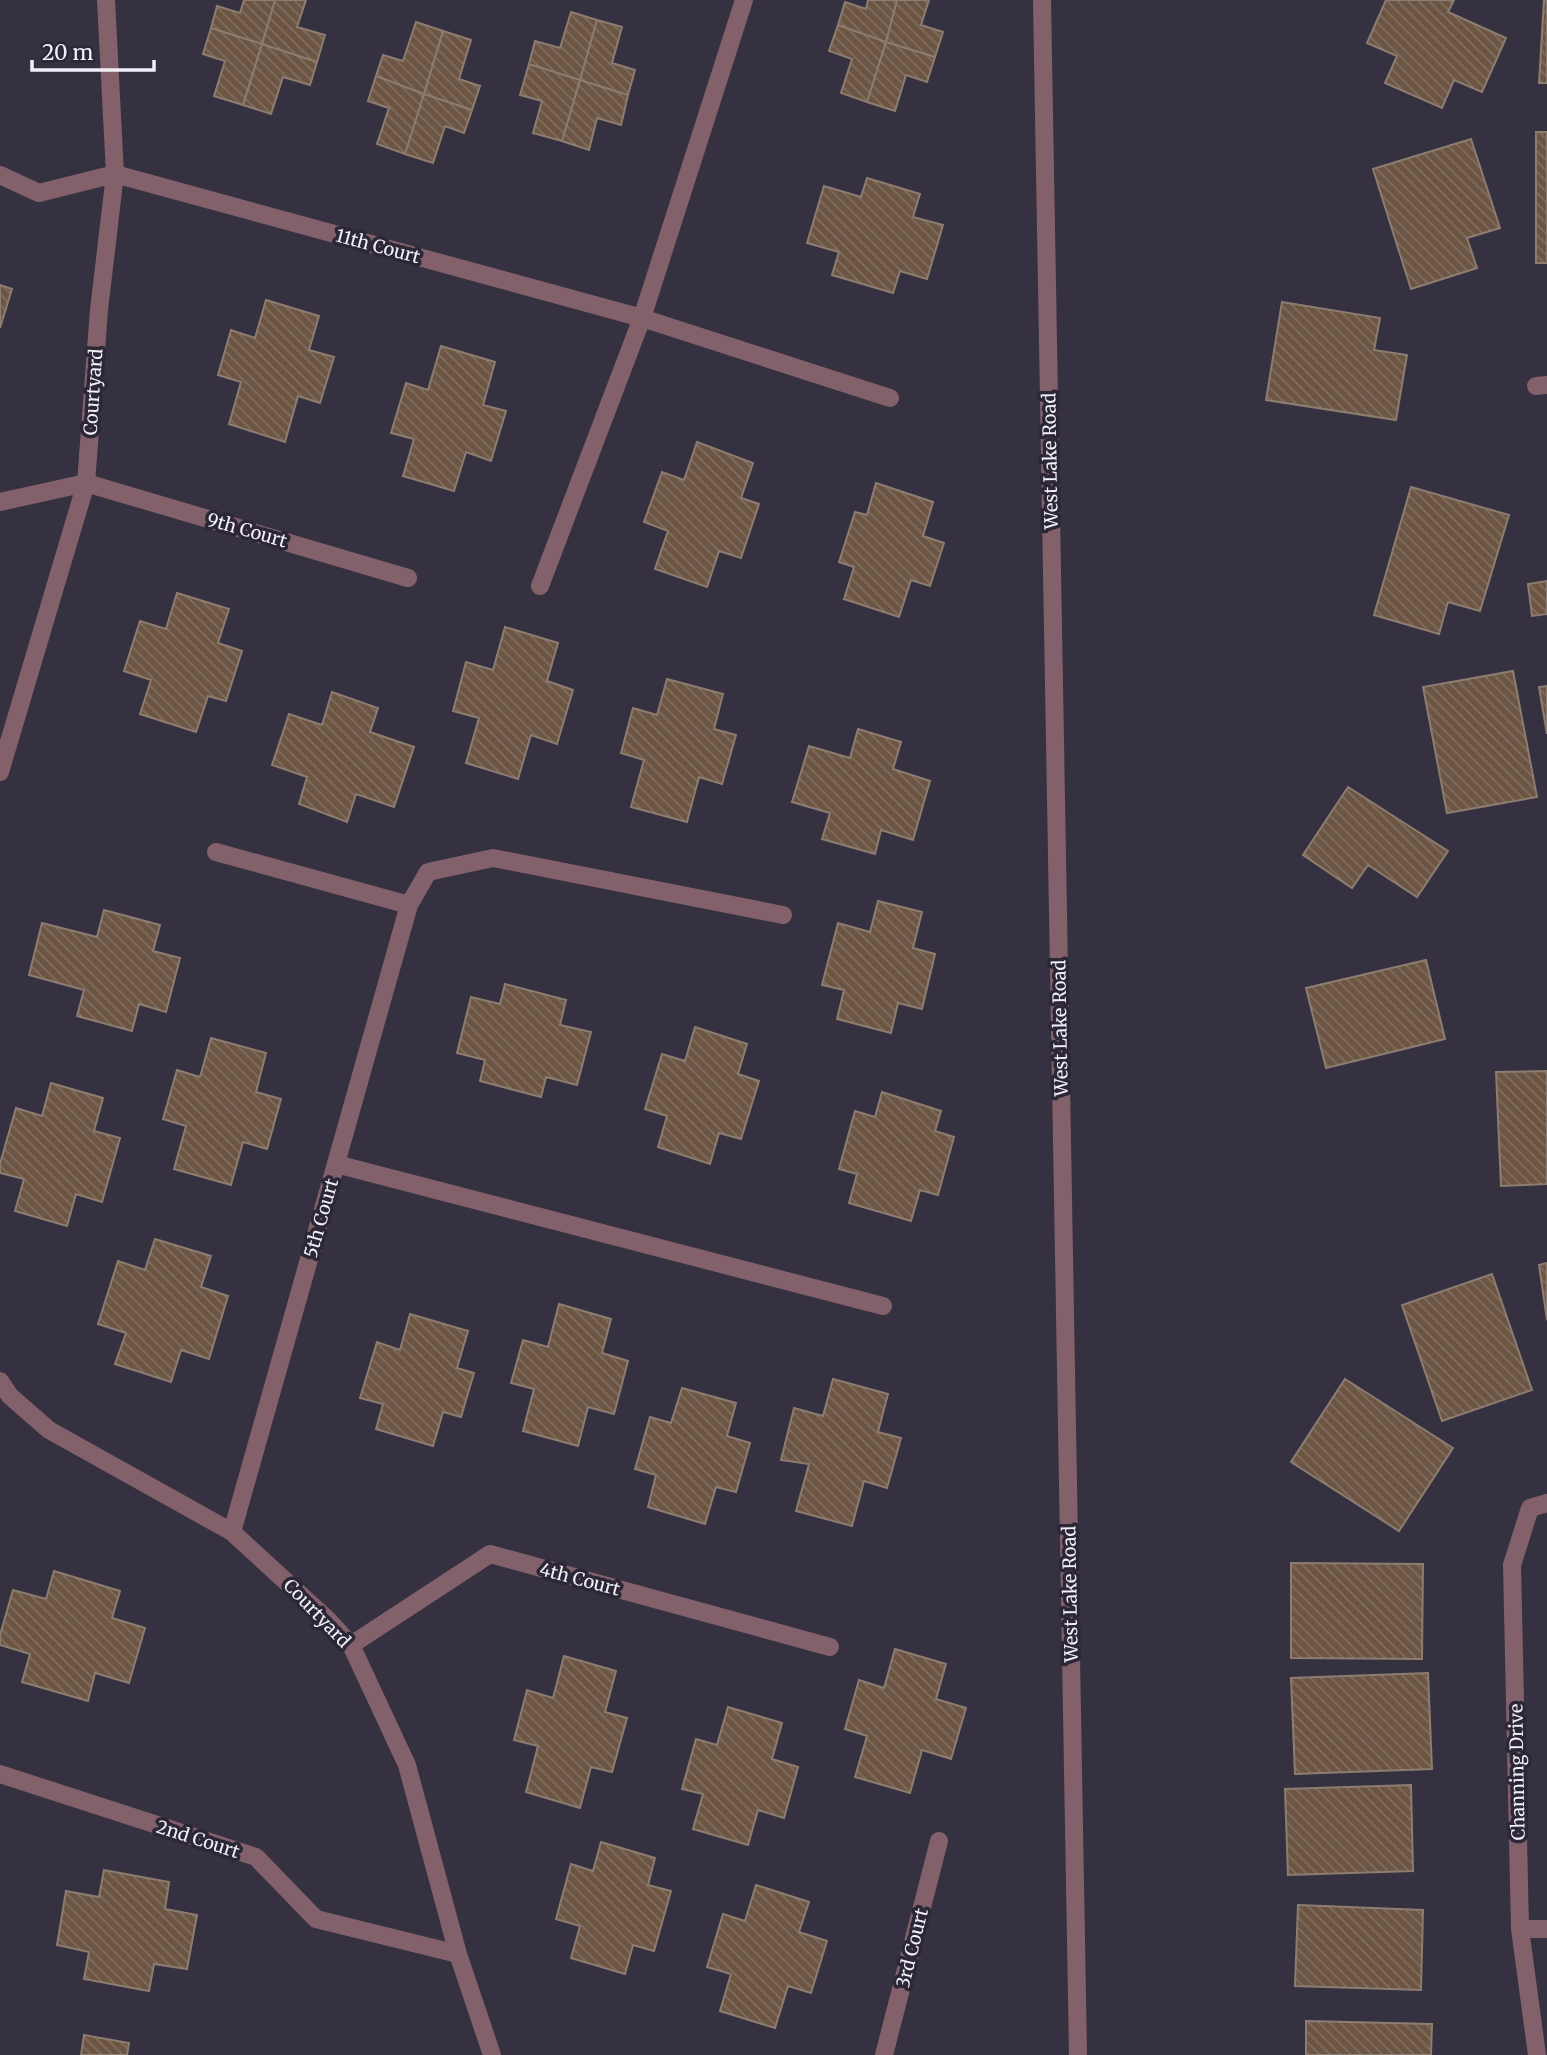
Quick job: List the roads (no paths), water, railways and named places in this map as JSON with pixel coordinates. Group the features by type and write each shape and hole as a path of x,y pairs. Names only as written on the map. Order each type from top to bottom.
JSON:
{"street":[{"name":"Courtyard","path":"0,772 86,482 99,310 115,174 106,0"},
{"path":"540,586 642,318 744,0"},
{"name":"West Lake Road","path":"1042,0 1078,2055"},
{"path":"0,175 39,193 115,174"},
{"name":"11th Court","path":"115,174 642,318 890,398"},
{"path":"0,502 86,482"},
{"name":"9th Court","path":"86,482 408,578"},
{"path":"216,852 410,905"},
{"name":"5th Court","path":"232,1532 410,905 428,872 493,859 783,915"},
{"path":"336,1164 883,1306"},
{"name":"Courtyard","path":"0,1381 10,1396 49,1430 232,1532 330,1621 351,1645 407,1765 458,1954 492,2055"},
{"name":"Channing Drive","path":"1537,2055 1520,1929 1512,1565 1530,1508 1547,1503"},
{"name":"4th Court","path":"351,1645 490,1554 830,1647"},
{"name":"2nd Court","path":"0,1774 256,1857 316,1919 458,1954"},
{"name":"3rd Court","path":"884,2055 939,1842"},
{"path":"1520,1929 1547,1929"}]}
